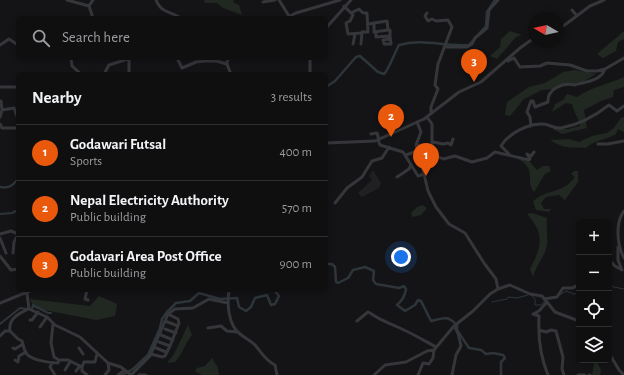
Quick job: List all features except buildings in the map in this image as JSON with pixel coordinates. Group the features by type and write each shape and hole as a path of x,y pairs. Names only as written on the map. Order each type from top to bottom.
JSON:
{"street":[{"path":"67,0 89,6"},
{"path":"89,6 94,0"},
{"path":"156,0 158,7 178,16"},
{"path":"263,2 274,0"},
{"path":"279,0 287,16"},
{"path":"290,16 340,0 343,7 353,15 350,21 346,23 348,34 362,34 362,32 368,32 367,13 362,13 359,9 351,13"},
{"path":"328,26 343,7 351,0"},
{"path":"444,47 471,45 487,28 489,10 498,0"},
{"path":"564,26 590,6 604,0"},
{"path":"89,6 92,16"},
{"path":"572,10 577,16"},
{"path":"427,13 425,16 428,21 443,19 450,21 452,30 438,64 435,85 438,90 431,107 431,114"},
{"path":"368,24 374,23 388,21 390,37 376,37 376,32 374,32 374,23"},
{"path":"376,32 388,30"},
{"path":"354,44 355,34"},
{"path":"360,44 362,34"},
{"path":"0,45 9,39 16,44"},
{"path":"328,143 378,140 427,117 461,90 481,82 528,43"},
{"path":"504,62 514,58 520,67 540,66 547,63 570,65 590,72 605,69 624,58"},
{"path":"71,60 72,66 79,72"},
{"path":"105,72 109,65 126,60"},
{"path":"129,72 130,60"},
{"path":"178,60 183,68 201,62 216,61 226,64 230,72"},
{"path":"226,64 228,60"},
{"path":"310,60 310,72"},
{"path":"531,126 530,117 527,112 531,101 533,101 535,107 548,102 548,97 551,91 562,85 574,85 590,82 604,73 605,69"},
{"path":"0,87 16,87"},
{"path":"0,117 2,110 1,101"},
{"path":"509,154 500,146 503,142 508,136 531,126 544,124 561,128 597,114 609,105 617,111 624,106"},
{"path":"2,110 14,108 16,114"},
{"path":"416,145 431,146 433,142 432,124 427,117"},
{"path":"417,122 421,132 416,145 428,191 440,213 449,224 465,233 496,279 498,289"},
{"path":"0,124 2,128 16,128"},
{"path":"372,134 377,133 380,146 400,150 406,155 418,176 424,174"},
{"path":"433,142 443,144 449,143 451,145 453,139"},
{"path":"598,144 624,141"},
{"path":"335,203 347,188 362,177 372,161 382,158 389,147"},
{"path":"406,155 425,150 444,159 455,156 472,162 487,158 495,152 509,154 529,160 530,159 527,154 531,156 534,152"},
{"path":"397,177 409,169 411,165"},
{"path":"612,263 622,270 618,260 618,239 619,224 624,211"},
{"path":"0,234 11,231 16,233"},
{"path":"0,238 6,253"},
{"path":"13,253 16,238"},
{"path":"618,239 624,258"},
{"path":"0,256 12,270 16,269"},
{"path":"374,375 385,365 406,362 435,348 455,325 473,311 490,294 498,289 510,285 530,294 542,296 555,312 576,319"},
{"path":"548,375 543,366 538,322 539,316 533,314 540,311 545,301 557,297 563,288 576,287"},
{"path":"87,292 85,299 88,300"},
{"path":"229,292 228,303 232,325 239,333"},
{"path":"0,303 27,293 28,308"},
{"path":"118,375 129,373 151,354 168,314 175,309 193,308 209,300 228,303"},
{"path":"28,308 46,316 53,324 80,337 108,363 129,373"},
{"path":"28,308 17,314 12,320 9,329 10,331 23,344 26,352 35,360 45,360 52,363 58,363 60,360"},
{"path":"30,320 32,320 33,316 38,312"},
{"path":"357,321 368,312 386,323 429,341 435,348"},
{"path":"151,354 162,357 173,340 179,320 170,315"},
{"path":"40,327 46,316"},
{"path":"165,321 178,326"},
{"path":"53,324 51,343 54,357 50,367 55,375"},
{"path":"452,375 456,355 461,346 455,325"},
{"path":"208,328 221,326 227,331 239,333 248,338 259,349 265,358 275,365 277,375"},
{"path":"165,328 176,333"},
{"path":"539,330 546,332 551,330 556,331 563,357 562,370 564,375"},
{"path":"0,336 5,332 10,331"},
{"path":"162,335 173,340"},
{"path":"159,342 170,346"},
{"path":"13,348 15,349 23,344"},
{"path":"79,348 83,354"},
{"path":"156,348 166,352"},
{"path":"418,375 423,363 429,364 433,358 435,348"},
{"path":"15,360 18,362 19,356 26,352"},
{"path":"76,371 84,362 95,362 97,354"},
{"path":"54,357 60,360 68,360 81,366"},
{"path":"612,358 624,375"},
{"path":"65,370 70,362"},
{"path":"105,375 110,370 108,363"},
{"path":"81,366 83,374 87,375"},
{"path":"140,375 146,375"},
{"path":"578,375 585,375"}],"shaded area":[{"path":"204,0 234,0 233,2 239,5 242,15 223,8 217,3 205,3"},
{"path":"510,31 522,35 516,37 497,59 490,56 500,47 501,39"},
{"path":"624,31 624,39 618,42 616,51 603,58 597,54"},
{"path":"575,70 596,74 583,82 559,85 552,89 542,90 524,99 510,116 505,115 507,102 529,87 545,83 563,72"},
{"path":"624,77 624,87 614,90 613,97 601,101 584,110 587,128 562,134 553,129 568,129 580,126 572,104 566,103 552,112 555,104 563,100 567,94 577,97 588,91"},
{"path":"624,117 624,132 618,129 616,134 593,143 586,148 564,147 550,140 569,139 579,142 592,136 607,133 614,128 621,118"},
{"path":"516,158 530,162 537,170 543,166 549,166 551,171 545,174 534,192 531,187 530,174 527,166"},
{"path":"373,170 381,183 379,188 362,197 358,193 372,180 369,176"},
{"path":"574,171 578,171 578,182 565,200 559,195 546,197 541,203 544,209 551,209 549,212 536,210 533,202 542,195 564,187 570,183 575,177 571,174"},
{"path":"423,205 427,208 421,215 412,217 411,213 417,207"},
{"path":"532,213 547,218 547,245 533,277 530,269 537,254 540,240 537,228 527,214"},
{"path":"99,296 117,304 115,316 96,320 34,308 30,299 90,306"},
{"path":"188,325 192,335 175,362 167,363 174,354"},
{"path":"212,358 218,368 219,375 202,375 195,371 197,368 205,366"},
{"path":"593,363 598,363 601,370 600,375 592,375"}],"waterway":[{"path":"328,86 335,81 356,57 360,56 378,72 384,74 399,45 417,42 469,45 486,26 487,12 495,0"},
{"path":"0,187 10,186 16,181"},
{"path":"0,214 12,213 16,211"},
{"path":"328,264 332,264 335,267 336,282 338,283 348,278 353,270 365,267 374,271 373,280 376,284 399,288 404,286 406,289 404,296 397,305 405,311 415,305 418,300 421,301 431,321 445,318 451,320 457,325 457,330 469,348 481,350 486,354 493,353 503,355 505,358 501,362 501,375"},
{"path":"612,286 624,289"},
{"path":"560,295 566,291 576,294"},
{"path":"122,375 133,369 148,355 160,328 162,319 176,303 190,301 199,293 220,299 237,298 239,307 246,311 251,307 255,298 267,295 271,305 275,304 279,296 276,292"},
{"path":"492,302 507,299 508,297 517,298 528,295"},
{"path":"531,295 535,299 535,305 541,305 545,301"},
{"path":"32,309 33,305 48,313 51,313"},
{"path":"0,324 20,308 27,309"}],"place":[{"name":"Godavari Area Post Office","path":"474,82"},
{"name":"Nepal Electricity Authority","path":"391,137"},
{"name":"Godawari Futsal","path":"426,176"}]}
